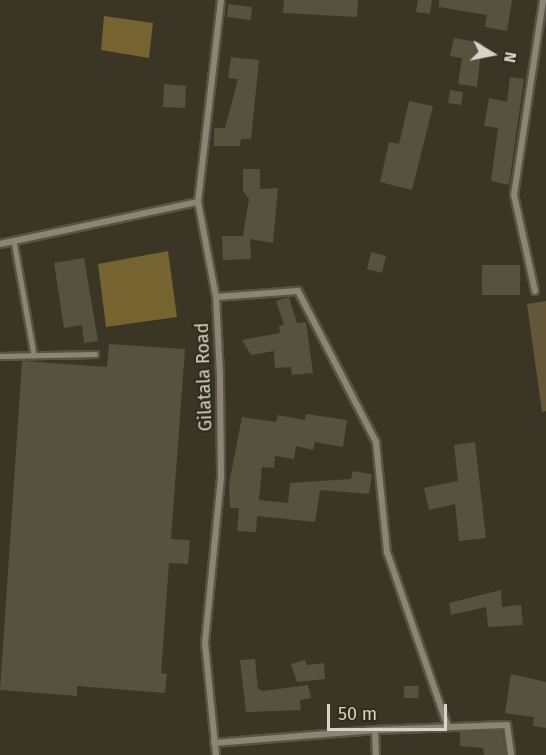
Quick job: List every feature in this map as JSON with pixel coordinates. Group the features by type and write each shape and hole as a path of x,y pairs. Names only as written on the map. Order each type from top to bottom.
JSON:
{"street":[{"name":"Gilatala Road","path":"216,755 205,643 221,476 216,297 198,202 221,0"},
{"path":"535,291 514,195 543,0"},
{"path":"0,244 198,202"},
{"path":"216,297 298,291 376,442 387,552 448,727"},
{"path":"214,743 375,729 507,725 511,755"},
{"path":"375,729 376,755"}],"lane":[{"path":"14,241 34,355"},
{"path":"0,356 95,354"}],"shaded area":[{"path":"104,16 153,23 149,58 101,50"},
{"path":"168,251 177,317 106,327 98,264"},
{"path":"546,301 546,411 542,412 527,304"}],"building":[{"path":"284,0 358,0 357,17 283,13"},
{"path":"418,0 432,0 430,14 416,12"},
{"path":"439,0 512,0 507,31 485,27 487,15 439,7"},
{"path":"228,4 252,7 251,20 227,17"},
{"path":"454,38 482,43 477,87 458,84 462,58 450,56"},
{"path":"231,57 259,60 251,139 241,139 240,146 214,146 214,128 225,128 238,79 228,78"},
{"path":"510,77 524,79 509,185 491,181 498,128 484,126 489,98 507,102"},
{"path":"164,84 186,86 185,108 163,107"},
{"path":"450,90 463,92 461,105 448,103"},
{"path":"409,101 433,106 412,190 380,182 389,142 399,144"},
{"path":"243,169 260,169 260,189 278,188 273,243 250,239 251,259 223,260 222,236 243,236 249,199 243,191"},
{"path":"371,252 386,256 382,273 367,269"},
{"path":"84,258 98,341 84,343 82,325 64,328 54,263"},
{"path":"482,265 520,265 520,295 482,295"},
{"path":"289,297 297,323 306,322 313,373 292,375 291,367 275,368 274,351 251,355 242,340 280,333 279,326 284,325 276,301"},
{"path":"109,344 185,349 171,539 190,540 188,564 169,563 161,673 167,674 165,693 77,686 77,696 0,690 22,361 107,367"},
{"path":"306,414 347,420 343,447 315,442 313,450 296,446 294,459 275,456 274,468 262,467 259,500 288,503 290,483 351,479 353,471 372,474 369,494 320,490 315,522 257,516 256,532 237,531 239,508 230,508 229,484 242,417 276,422 278,415 305,420"},
{"path":"475,442 486,538 459,541 455,504 429,510 424,488 458,481 454,445"},
{"path":"501,590 502,607 521,605 523,625 488,627 486,607 451,615 449,603"},
{"path":"255,659 258,689 263,691 308,685 311,698 300,700 301,710 246,712 240,660"},
{"path":"305,660 307,665 324,663 325,679 297,682 291,664"},
{"path":"511,674 546,682 546,728 533,726 534,717 505,713"},
{"path":"404,686 419,686 418,698 404,698"},
{"path":"502,730 506,755 484,755 483,748 460,746 460,732"}]}
